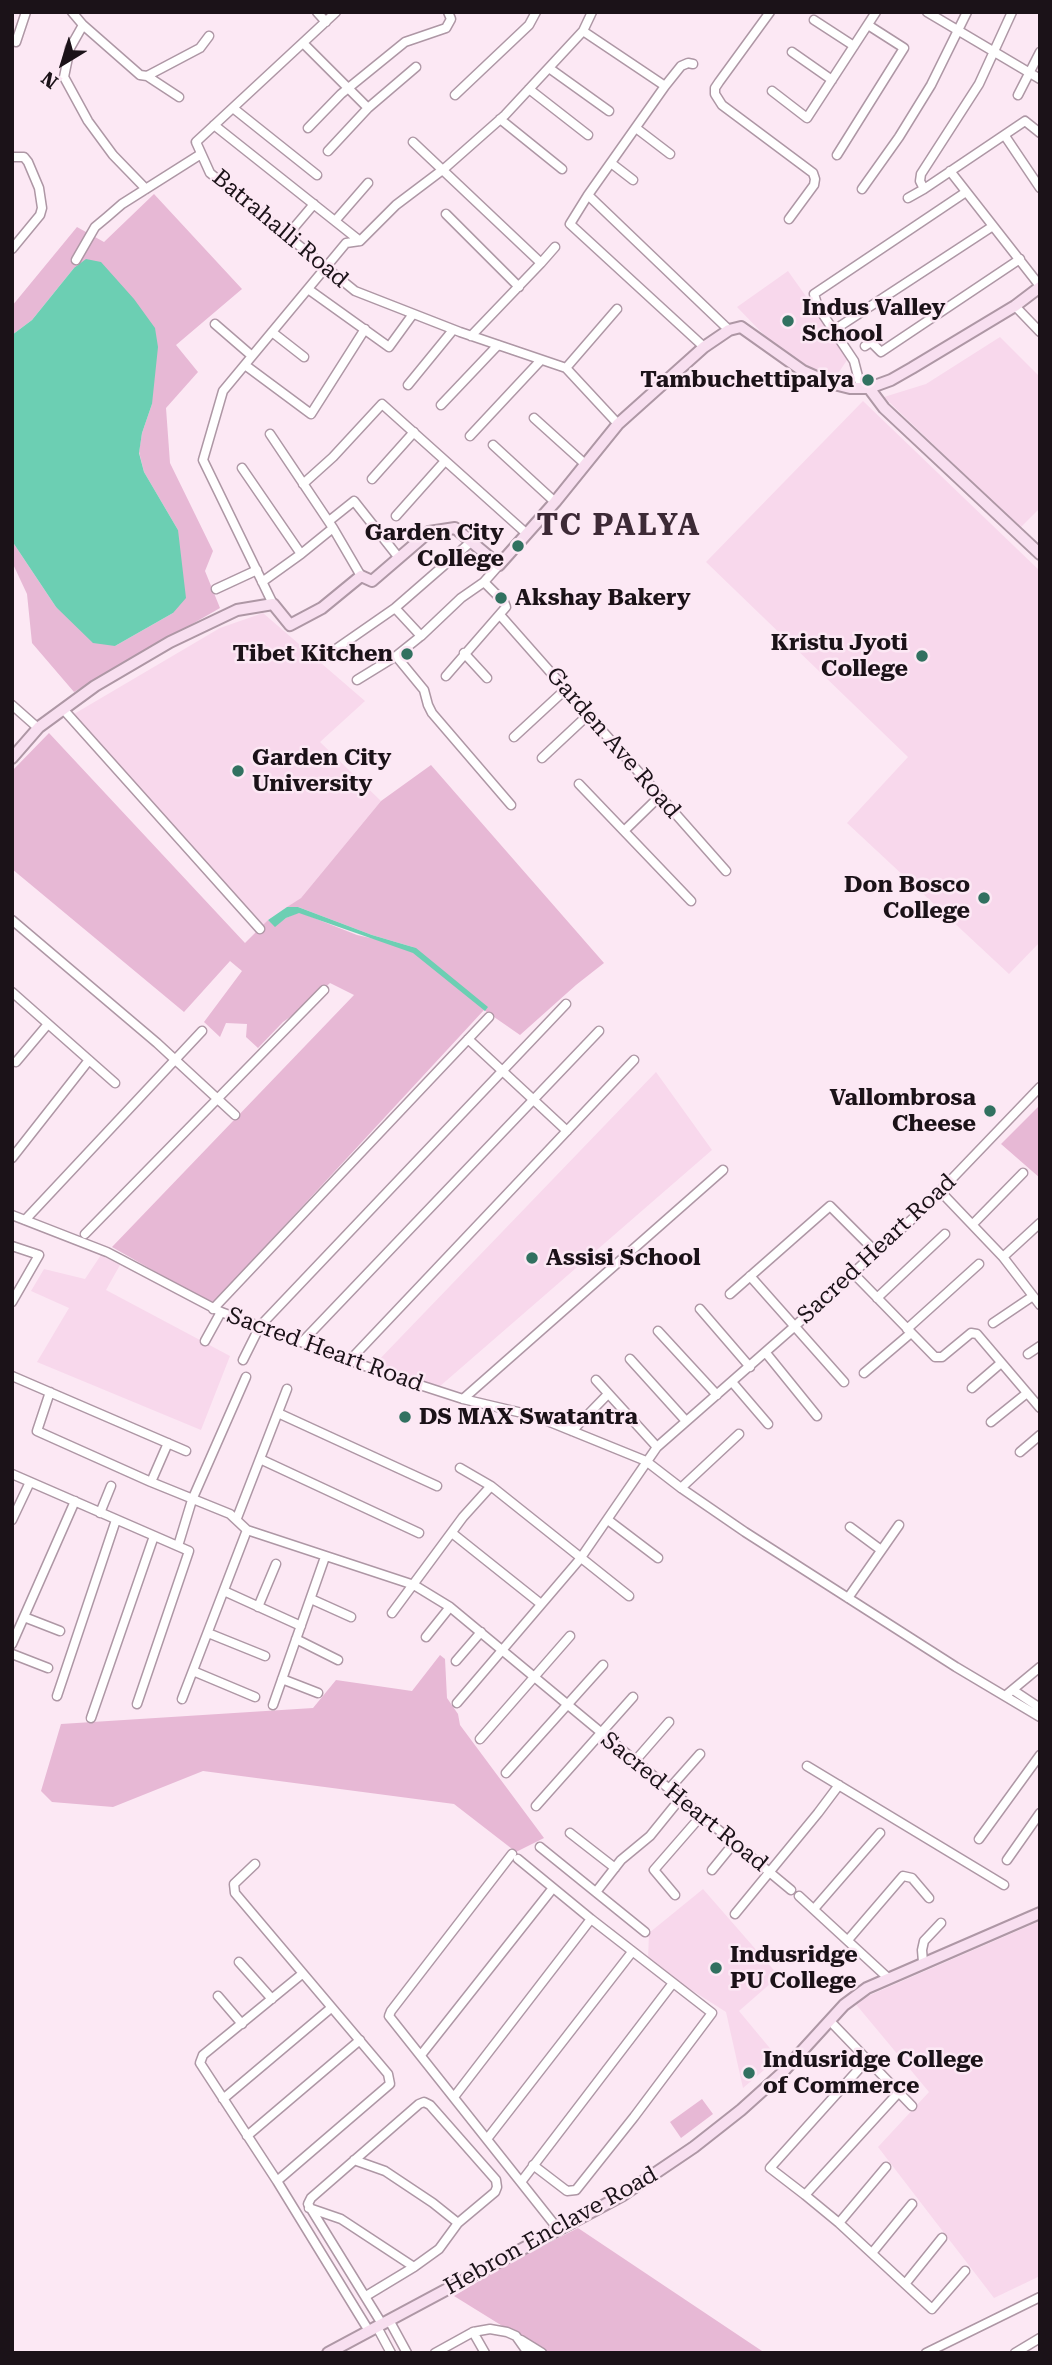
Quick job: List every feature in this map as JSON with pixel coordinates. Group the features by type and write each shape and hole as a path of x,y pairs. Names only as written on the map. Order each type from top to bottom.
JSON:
{"street":[{"path":"16,42 26,12"},
{"path":"72,12 140,75 147,76 179,97"},
{"path":"317,12 326,22"},
{"name":"Batrahalli Road","path":"336,12 196,142 210,173 324,269 355,291 453,330 566,368 618,424"},
{"path":"308,128 350,87 405,42 446,27 452,19 448,12"},
{"path":"455,95 529,25 536,12"},
{"path":"361,576 322,608 290,625 273,604 203,460 223,391 346,243 360,241 396,205 442,170 500,119 583,31 592,12"},
{"path":"770,12 719,82 715,94 722,105 813,173 816,179 814,185 789,219"},
{"path":"772,91 807,118 876,12"},
{"path":"927,12 1040,79"},
{"path":"862,189 931,85 967,12"},
{"path":"924,189 920,181 921,174 979,83 1012,12"},
{"path":"814,20 854,46"},
{"path":"83,25 71,48 64,77 94,130 113,155 146,189"},
{"path":"837,155 904,48 868,25"},
{"path":"583,31 665,86"},
{"path":"147,76 200,48 209,36"},
{"path":"303,43 350,87 368,108"},
{"path":"792,52 832,80"},
{"path":"1018,94 1040,52"},
{"path":"693,64 681,66 665,86 570,225 704,347"},
{"path":"328,151 368,108 416,67"},
{"path":"549,68 610,111"},
{"path":"529,89 588,135"},
{"path":"233,108 317,175"},
{"path":"500,119 562,169"},
{"path":"908,198 1025,121 1040,133"},
{"path":"214,125 360,241"},
{"path":"636,128 670,154"},
{"path":"1005,136 1040,188"},
{"path":"413,142 541,263"},
{"path":"76,260 95,227 122,204 201,154"},
{"path":"12,156 24,157 28,163 39,188 41,208 40,215 12,249"},
{"path":"611,163 633,180"},
{"path":"357,680 396,656 461,598 484,582 555,502 618,424 704,347 729,330 741,327 803,371 830,383 849,388 865,388 891,380 1015,306 1040,286 950,171"},
{"path":"335,221 368,183"},
{"path":"967,192 814,294 818,307 854,361 865,388 1040,554"},
{"path":"588,195 729,330"},
{"path":"286,237 314,204"},
{"path":"446,214 519,287"},
{"path":"834,330 993,226"},
{"path":"471,336 555,247"},
{"path":"865,346 870,342 881,352 1020,259"},
{"path":"308,289 389,346 414,314"},
{"path":"1015,306 1040,332"},
{"path":"566,368 617,309"},
{"path":"215,324 252,356"},
{"path":"245,365 311,414 365,329"},
{"path":"408,385 453,330"},
{"path":"272,332 304,357"},
{"path":"441,405 498,345"},
{"path":"470,436 541,360"},
{"path":"303,484 333,457 382,404 527,534"},
{"path":"534,418 585,464"},
{"path":"372,479 414,432"},
{"path":"270,434 331,524 361,576 372,581 429,532 454,528 499,565"},
{"path":"494,445 555,502"},
{"path":"396,516 445,461"},
{"path":"242,468 301,554"},
{"path":"262,582 301,554 354,501 399,558"},
{"path":"336,649 395,607 472,541"},
{"path":"216,589 257,570"},
{"path":"446,676 506,607 484,582"},
{"path":"13,755 38,728 63,709 95,686 170,642 237,610 273,604"},
{"path":"395,607 421,636"},
{"name":"Garden Ave Road","path":"500,615 726,870"},
{"path":"464,653 488,678"},
{"path":"396,656 424,690 432,713 511,805"},
{"path":"514,737 566,689"},
{"path":"12,705 38,728"},
{"path":"63,709 260,929"},
{"path":"542,758 588,715"},
{"path":"579,784 691,901"},
{"path":"624,831 660,796"},
{"path":"12,920 175,1059 235,1115"},
{"path":"85,1234 324,990"},
{"path":"12,992 115,1083"},
{"path":"243,1360 260,1326 566,1004"},
{"path":"205,1341 217,1310 489,1017"},
{"path":"16,1062 48,1024"},
{"path":"25,1220 202,1031"},
{"path":"302,1342 599,1031"},
{"path":"468,1039 567,1130"},
{"path":"12,1158 89,1060"},
{"path":"349,1360 634,1060"},
{"name":"Sacred Heart Road","path":"791,1890 503,1649 579,1559 657,1447 766,1353 876,1252 940,1191 1040,1087"},
{"path":"463,1399 723,1170"},
{"path":"973,1224 1023,1173"},
{"path":"940,1191 1003,1257 1040,1305"},
{"path":"730,1294 830,1206 876,1252"},
{"name":"Sacred Heart Road","path":"12,1215 107,1252 217,1310 349,1360 463,1399 535,1416 646,1461 681,1488 848,1598 1040,1717"},
{"path":"1003,1257 1040,1223"},
{"path":"877,1297 945,1234"},
{"path":"12,1246 40,1255 12,1302"},
{"path":"864,1373 979,1264"},
{"path":"853,1273 938,1358 971,1333 975,1333 1040,1408"},
{"path":"750,1276 844,1382"},
{"path":"993,1323 1033,1296"},
{"path":"700,1309 750,1367"},
{"path":"658,1331 717,1395"},
{"path":"1028,1354 1040,1346"},
{"path":"766,1353 817,1416"},
{"path":"630,1359 687,1421"},
{"path":"972,1388 1001,1363"},
{"path":"12,1377 186,1451"},
{"path":"178,1546 192,1500 246,1377"},
{"path":"596,1380 657,1447"},
{"path":"732,1382 768,1424"},
{"path":"237,1518 287,1390"},
{"path":"50,1392 37,1431 237,1518 247,1530 414,1585 450,1607 503,1649 457,1703"},
{"path":"991,1422 1027,1393"},
{"path":"572,1431 608,1394"},
{"path":"278,1413 437,1486"},
{"path":"681,1488 739,1434"},
{"path":"1020,1452 1040,1435"},
{"path":"151,1482 168,1443"},
{"path":"260,1459 419,1533"},
{"path":"460,1468 491,1486 579,1559 629,1596"},
{"path":"12,1474 189,1551 137,1704"},
{"path":"12,1520 30,1482"},
{"path":"100,1513 111,1486"},
{"path":"392,1613 491,1486"},
{"path":"12,1644 75,1501"},
{"path":"57,1696 116,1520"},
{"path":"608,1520 658,1558"},
{"path":"848,1598 899,1525"},
{"path":"850,1527 881,1550"},
{"path":"182,1699 247,1530"},
{"path":"452,1534 541,1604"},
{"path":"91,1718 155,1536"},
{"path":"273,1705 325,1557"},
{"path":"258,1607 276,1564"},
{"path":"224,1591 301,1626"},
{"path":"310,1598 351,1617"},
{"path":"426,1637 450,1607"},
{"path":"24,1617 60,1631"},
{"path":"456,1661 481,1632"},
{"path":"208,1633 265,1656"},
{"path":"480,1739 570,1636"},
{"path":"296,1639 338,1660"},
{"path":"12,1654 48,1668"},
{"path":"506,1773 603,1665"},
{"path":"1005,1696 1040,1667"},
{"path":"193,1671 255,1697"},
{"path":"282,1679 318,1693"},
{"path":"1013,1690 1040,1709"},
{"path":"536,1806 633,1697"},
{"path":"635,1761 669,1722"},
{"path":"669,1789 700,1754"},
{"path":"979,1839 1040,1755"},
{"path":"807,1766 1004,1885"},
{"path":"735,1914 839,1785"},
{"path":"596,1892 615,1868 650,1836 680,1799"},
{"path":"1007,1860 1040,1813"},
{"path":"675,1895 654,1870 701,1816"},
{"path":"570,1833 615,1868"},
{"path":"814,1909 880,1833"},
{"path":"712,1870 734,1843"},
{"path":"540,1847 645,1932"},
{"path":"533,2165 567,2191 573,2192 712,2016 710,2010 632,1952 515,1856 389,2014 558,2229"},
{"path":"254,1864 234,1884 233,1890 388,2074 390,2084 277,2181"},
{"path":"848,1940 903,1876 912,1878 929,1898"},
{"path":"421,2055 553,1888"},
{"path":"799,1896 887,1977"},
{"name":"Hebron Enclave Road","path":"328,2353 623,2196 694,2147 781,2074 858,1993 887,1977 1040,1913"},
{"path":"454,2097 591,1919"},
{"path":"923,1962 922,1950 925,1941 941,1923"},
{"path":"487,2138 632,1952"},
{"path":"239,1962 272,1999"},
{"path":"302,1974 203,2055 200,2063 277,2181 379,2325 407,2353"},
{"path":"521,2182 673,1983"},
{"path":"218,1996 242,2024"},
{"path":"223,2099 331,2008"},
{"path":"830,2021 912,2106"},
{"path":"247,2136 360,2040"},
{"path":"867,2060 770,2168 839,2223 932,2309 965,2270"},
{"path":"806,2195 899,2092"},
{"path":"366,2296 439,2249 458,2223 495,2192 497,2187 496,2180 430,2105 424,2102 354,2160 311,2198 308,2204 366,2296 391,2353"},
{"path":"354,2160 385,2171 458,2223"},
{"path":"839,2223 886,2166"},
{"path":"872,2253 912,2204"},
{"path":"309,2208 341,2219 414,2267"},
{"path":"905,2284 942,2238"},
{"path":"926,2353 1040,2297"},
{"path":"435,2353 473,2332 498,2329 516,2336 542,2353"},
{"path":"473,2332 485,2353"},
{"path":"516,2336 528,2353"},
{"path":"1014,2353 1040,2338"}],"shaded area":[{"path":"154,194 242,289 176,345 198,372 166,408 170,463 213,551 205,571 220,608 74,692 32,643 27,594 12,562 12,541 56,607 115,646 173,613 178,530 144,472 139,452 152,404 74,268 32,320 12,335 12,306 77,227 104,242"},
{"path":"86,259 101,262 134,299 155,328 158,347 152,404 142,433 139,453 144,472 178,530 186,598 173,613 115,646 93,643 56,607 12,541 12,335 32,320 74,268"},
{"name":"Indus Valley School","path":"788,271 849,357 833,381 800,363 765,336 737,307"},
{"path":"1000,337 1040,377 1040,508 1020,528 884,397 926,384"},
{"name":"Kristu Jyoti College","path":"863,401 1040,571 1040,942 1009,974 847,823 908,757 706,562"},
{"name":"Garden City University","path":"263,613 365,701 320,742 381,801 301,898 262,927 74,714 220,628"},
{"path":"49,733 245,943 268,920 275,926 299,912 357,935 416,948 372,935 298,907 287,907 301,898 381,801 431,765 604,963 520,1035 484,1010 212,1304 112,1247 354,995 330,983 283,1022 258,1048 246,1037 247,1024 226,1023 220,1037 204,1022 242,971 230,961 184,1012 12,869 12,771"},
{"path":"287,907 298,907 372,935 416,948 488,1007 485,1011 413,953 299,913 286,918 275,927 268,920"},
{"name":"Assisi School","path":"656,1072 712,1150 439,1387 373,1366"},
{"path":"1040,1105 1040,1178 1001,1144"},
{"path":"101,1255 120,1265 106,1290 230,1356 201,1430 37,1362 69,1308 31,1291 44,1269 85,1279"},
{"path":"440,1655 445,1659 447,1698 458,1714 460,1725 544,1838 516,1852 454,1804 203,1771 113,1807 52,1802 41,1791 61,1724 313,1708 336,1680 412,1691"},
{"name":"Indusridge PU College","path":"703,1889 779,1976 739,2011 778,2058 743,2088 726,2012 648,1959 649,1933"},
{"path":"1040,1921 1040,2276 994,2298 878,2147 929,2092 854,2002"},
{"path":"702,2099 713,2114 681,2138 670,2122"},
{"path":"578,2228 765,2353 546,2353 454,2296 509,2263"}],"place":[{"name":"Indus Valley School","path":"788,321"},
{"name":"Tambuchettipalya","path":"868,380"},
{"name":"Garden City College","path":"518,546"},
{"name":"Akshay Bakery","path":"501,598"},
{"name":"Tibet Kitchen","path":"407,654"},
{"name":"Kristu Jyoti College","path":"922,656"},
{"name":"Garden City University","path":"238,771"},
{"name":"Don Bosco College","path":"984,898"},
{"name":"Vallombrosa Cheese","path":"990,1111"},
{"name":"Assisi School","path":"532,1258"},
{"name":"DS MAX Swatantra","path":"405,1417"},
{"name":"Indusridge PU College","path":"716,1968"},
{"name":"Indusridge College of Commerce","path":"749,2073"}],"district":[{"name":"TC PALYA","path":"619,526"}]}
